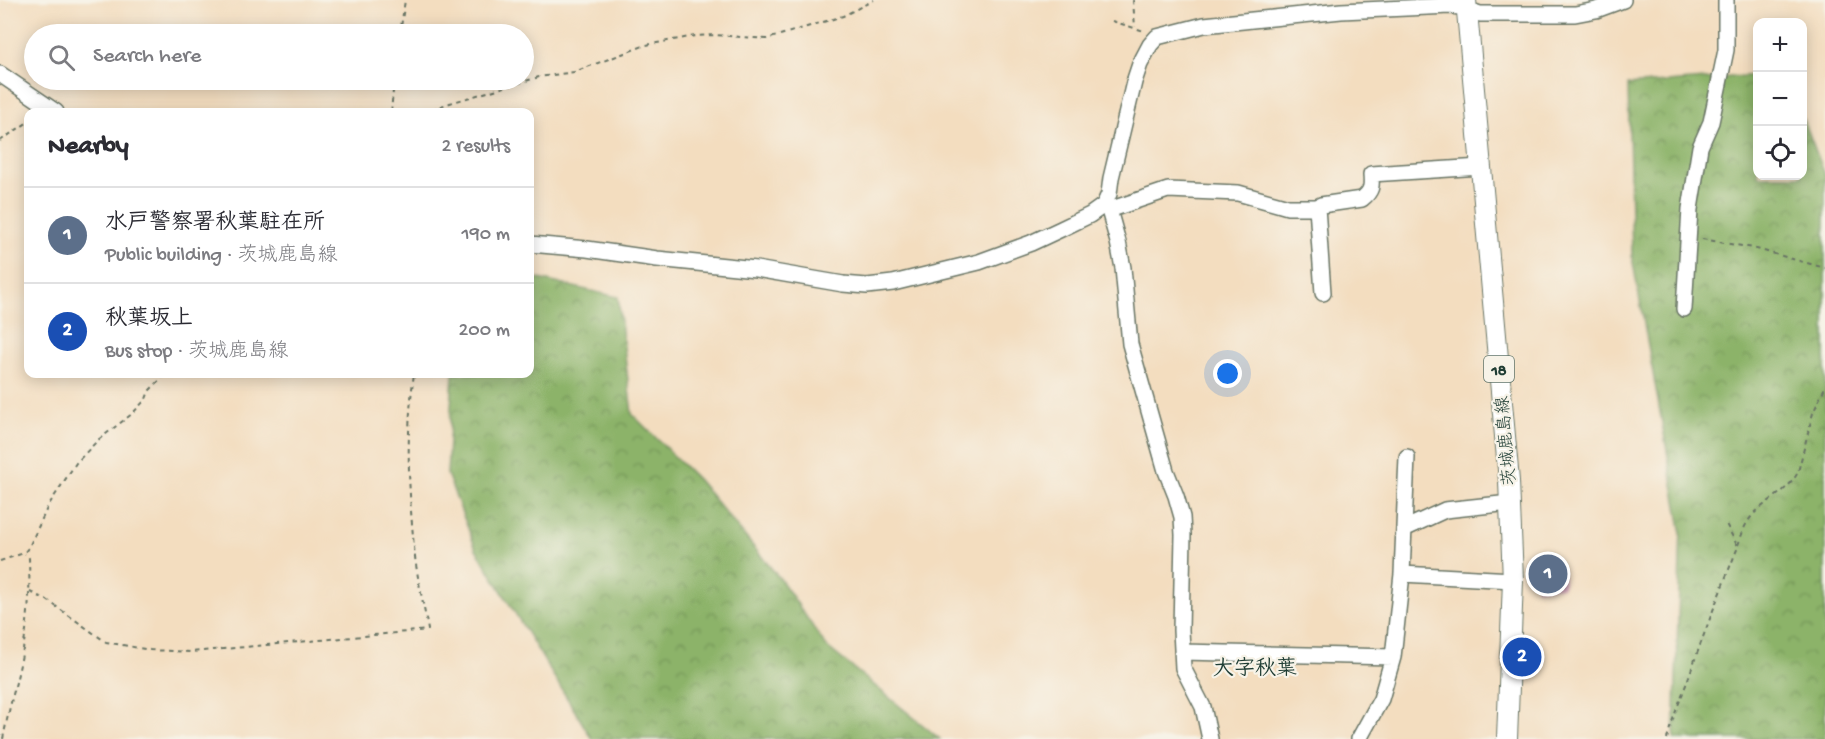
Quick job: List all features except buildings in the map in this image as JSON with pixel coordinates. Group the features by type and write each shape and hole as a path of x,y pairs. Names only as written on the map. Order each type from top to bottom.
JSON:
{"main road":[{"name":"茨城鹿島線","path":"1466,5 1510,504 1513,579 1507,739"}],"street":[{"path":"1210,739 1203,707 1183,669 1182,517 1166,471 1130,344 1123,268 1118,242 1107,208 1111,178 1134,82 1150,45 1157,37 1204,26 1341,11 1466,5 1480,14 1575,14 1596,10 1623,0"},
{"path":"1684,309 1690,209 1700,147 1711,122 1726,50 1726,0"},
{"path":"0,74 50,108"},
{"path":"534,244 756,269 867,286 893,283 1001,255 1107,208 1168,190 1238,193 1288,207 1317,207 1362,199 1368,195 1372,187 1371,174 1481,167"},
{"path":"1317,207 1323,293"},
{"path":"1359,739 1381,699 1393,657 1402,574 1407,457"},
{"path":"1404,529 1445,510 1510,504"},
{"path":"1402,574 1513,579"},
{"path":"1182,652 1393,657"}],"path":[{"path":"401,24 405,0"},
{"path":"534,79 574,72 646,45 695,36 716,34 767,39 843,16 874,0"},
{"path":"1133,0 1135,27"},
{"path":"1112,21 1135,27 1157,37"},
{"path":"391,108 393,90"},
{"path":"435,108 495,90"},
{"path":"0,141 24,125"},
{"path":"1688,237 1753,249 1825,268"},
{"path":"0,561 24,553 48,506 76,463 98,440 132,414 162,378"},
{"path":"30,592 47,600 106,642 150,651 191,652 428,630 415,559 409,476 410,416 414,378"},
{"path":"1667,739 1671,721 1681,700 1712,610 1747,523 1795,478 1813,412 1825,387"},
{"path":"1726,524 1738,547"},
{"path":"3,739 24,643 30,592 29,558 24,553"}],"green space":[{"path":"1753,75 1753,180 1807,180 1807,128 1825,175 1825,739 1674,739 1681,528 1632,257 1628,85"},
{"path":"534,278 618,297 632,414 698,480 781,580 826,646 940,739 592,739 476,549 447,474 453,378 534,378"}],"place":[{"name":"水戸警察署秋葉駐在所","path":"1548,574"},
{"name":"秋葉坂上","path":"1522,657"}],"district":[{"name":"大字秋葉","path":"1255,667"}]}
